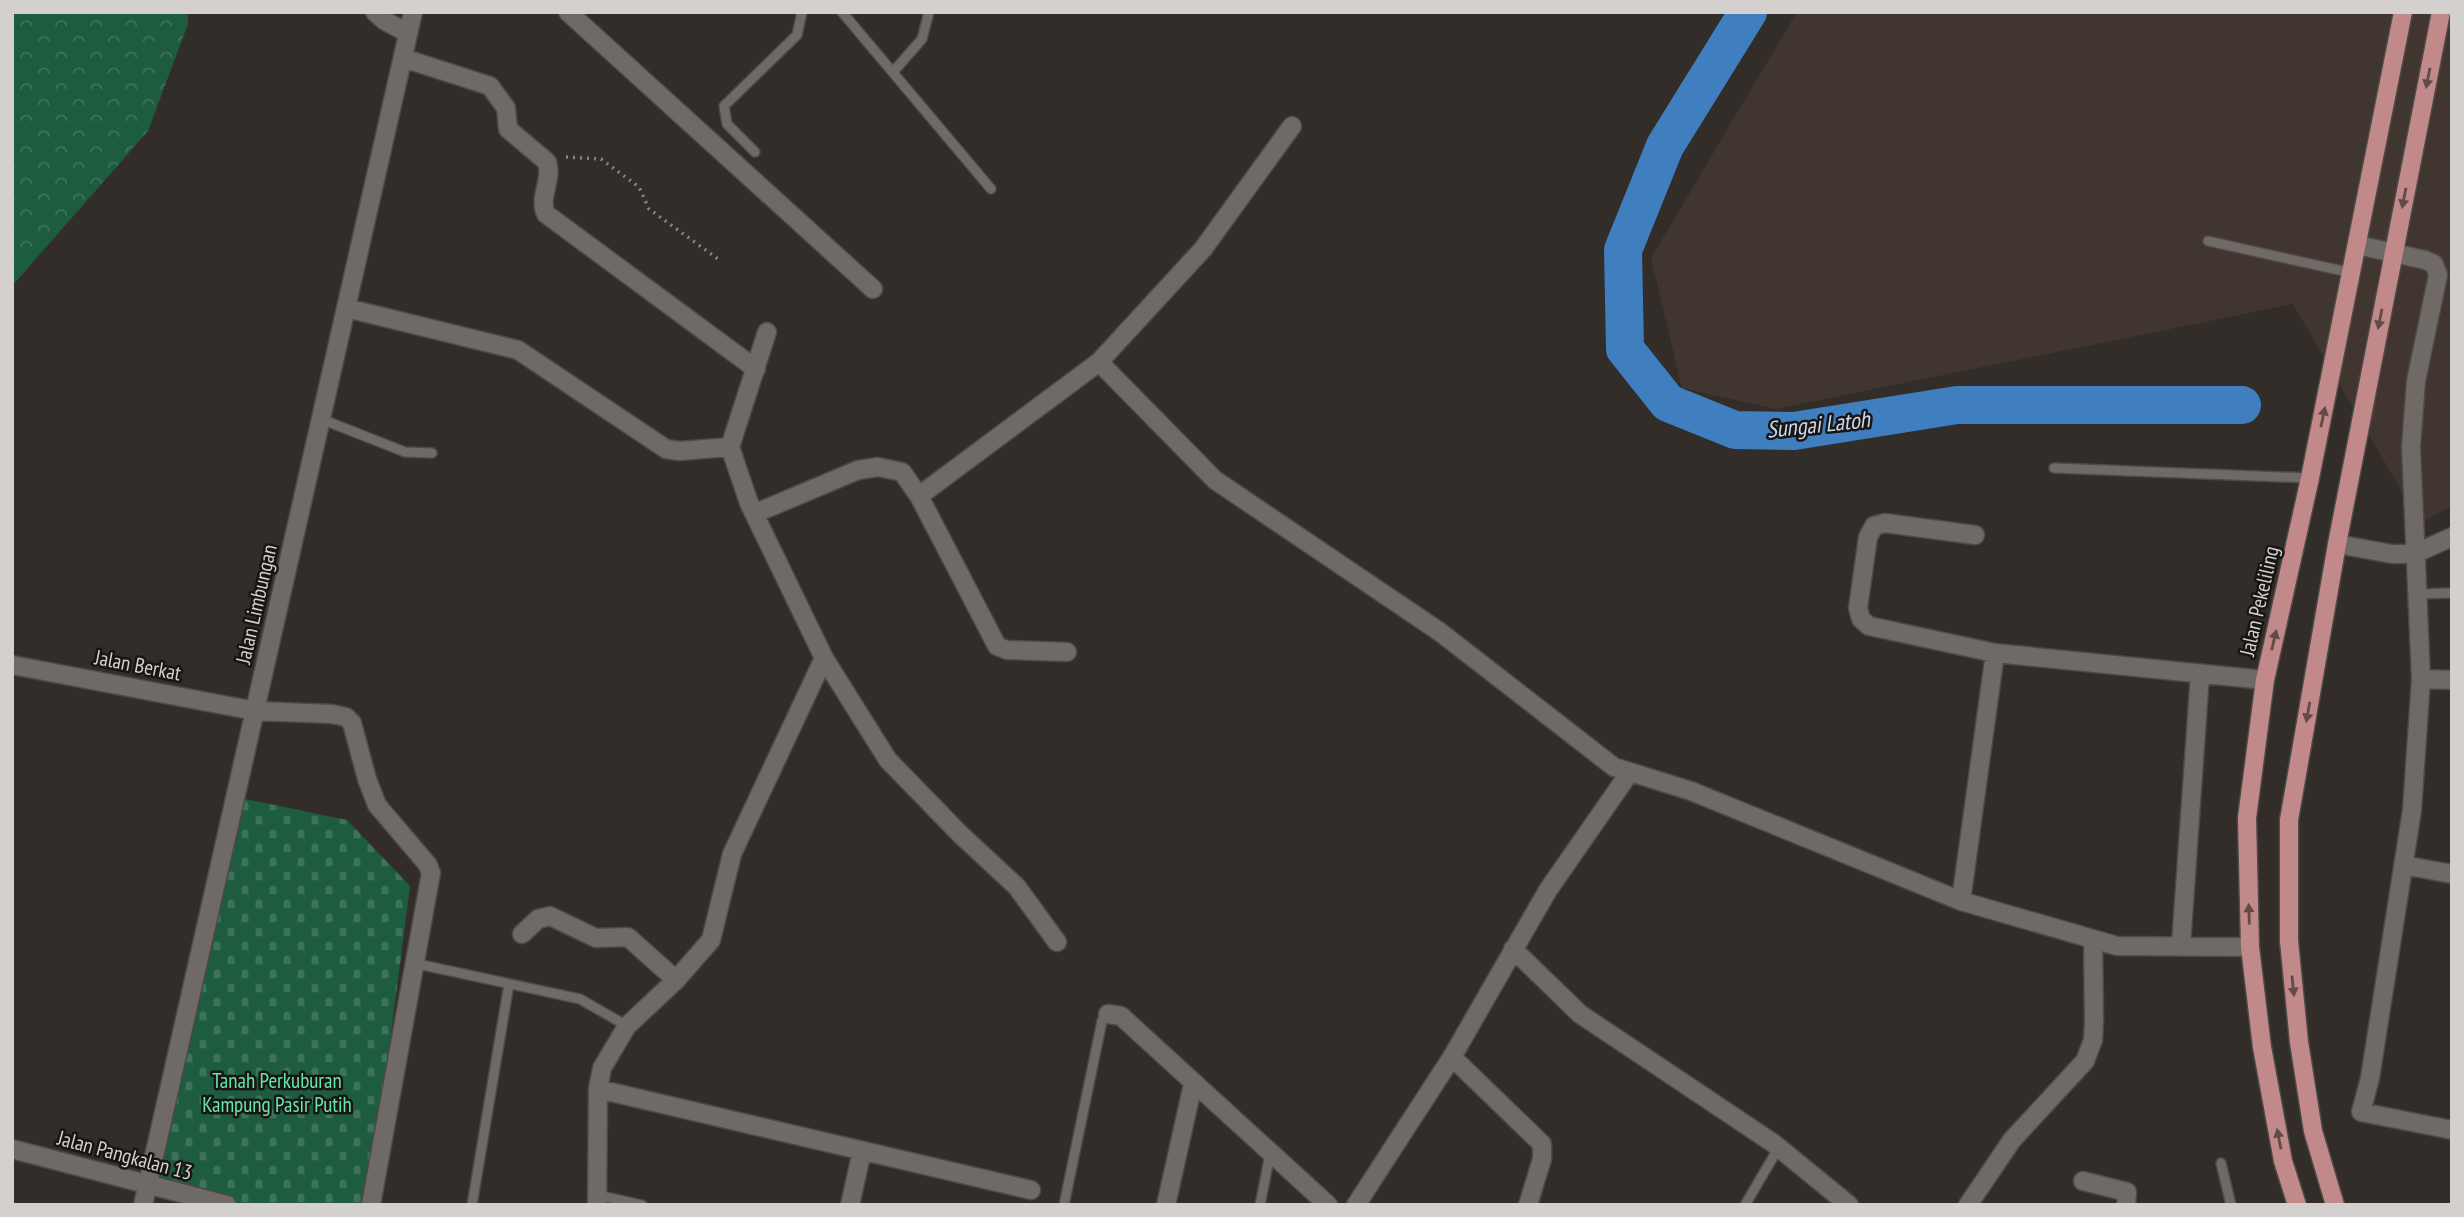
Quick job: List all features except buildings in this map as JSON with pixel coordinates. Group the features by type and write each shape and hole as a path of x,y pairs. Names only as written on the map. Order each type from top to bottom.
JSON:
{"main road":[{"name":"Jalan Pekeliling","path":"2297,1205 2283,1161 2262,1048 2250,947 2247,818 2265,680 2311,478 2403,12"},
{"path":"2335,1205 2313,1131 2299,1042 2288,941 2289,820 2337,544 2441,12"}],"street":[{"path":"375,12 385,21 408,33"},
{"name":"Jalan Limbungan","path":"143,1205 413,12"},
{"path":"568,12 873,289"},
{"path":"403,58 490,86 506,108 508,129 543,158 549,168 543,203 546,215 756,369"},
{"path":"919,496 1099,362 1203,249 1292,126"},
{"path":"2358,245 2434,264 2438,275 2416,381 2411,447 2421,679 2412,810 2370,1078 2361,1112 2452,1129"},
{"path":"346,308 518,350 666,449 679,451 730,447"},
{"path":"767,332 730,447 744,493 824,658 888,760 960,835 1017,887 1057,942"},
{"path":"1099,362 1222,485 1440,632 1614,767 1690,791 1961,901 2117,946 2250,947"},
{"path":"755,513 858,470 874,467 902,472 919,496 997,646 1007,650 1067,652"},
{"path":"1975,535 1885,523 1874,526 1868,537 1859,614 1869,625 1995,653 2265,680"},
{"path":"2337,544 2392,554 2414,554 2452,537"},
{"path":"1961,901 1995,653"},
{"path":"597,1200 598,1089 602,1068 627,1026 676,980 712,940 732,854 824,658"},
{"name":"Jalan Berkat","path":"12,664 255,711 332,714 346,717 352,723 366,779 377,805 428,865 431,873 371,1205"},
{"path":"2181,945 2200,674"},
{"path":"2421,679 2452,680"},
{"path":"1356,1205 1452,1057 1548,890 1630,772"},
{"path":"2403,866 2452,874"},
{"path":"522,934 538,919 550,916 596,938 628,937 676,980"},
{"path":"1968,1205 2012,1140 2085,1061 2092,1040 2093,939"},
{"path":"1513,950 1580,1014 1779,1147 1849,1205"},
{"path":"1108,1014 1121,1016 1328,1205"},
{"path":"1452,1057 1542,1144 1542,1159 1528,1205"},
{"path":"1166,1205 1194,1084"},
{"path":"598,1089 1031,1190"},
{"name":"Jalan Pangkalan 13","path":"12,1149 227,1205"},
{"path":"850,1205 862,1151"},
{"path":"2083,1181 2127,1192 2126,1205"}],"lane":[{"path":"755,152 727,124 724,106 797,35 803,12"},
{"path":"842,12 991,189"},
{"path":"893,72 922,39 929,12"},
{"path":"2208,241 2352,273"},
{"path":"321,419 405,452 432,453"},
{"path":"2054,468 2311,478"},
{"path":"2417,594 2452,593"},
{"path":"414,963 580,999 627,1026"},
{"path":"472,1205 509,984"},
{"path":"1064,1205 1102,1021 1108,1014"},
{"path":"1745,1205 1779,1147"},
{"path":"1260,1205 1270,1154"},
{"path":"2221,1163 2231,1205"},
{"path":"597,1200 642,1205"}],"path":[{"path":"543,158 598,158 639,187 649,209 718,259"}],"shaded area":[{"path":"1797,12 2452,12 2452,506 2420,523 2293,304 1776,409 1682,388 1651,258"}],"green space":[{"path":"12,12 188,12 188,24 148,131 12,286"},
{"name":"Tanah Perkuburan Kampung Pasir Putih","path":"236,797 347,820 410,886 369,1205 227,1205 148,1184"}],"waterway":[{"name":"Sungai Latoh","path":"1748,12 1665,146 1623,250 1625,349 1668,403 1735,430 1794,431 1957,405 2242,405"}]}
